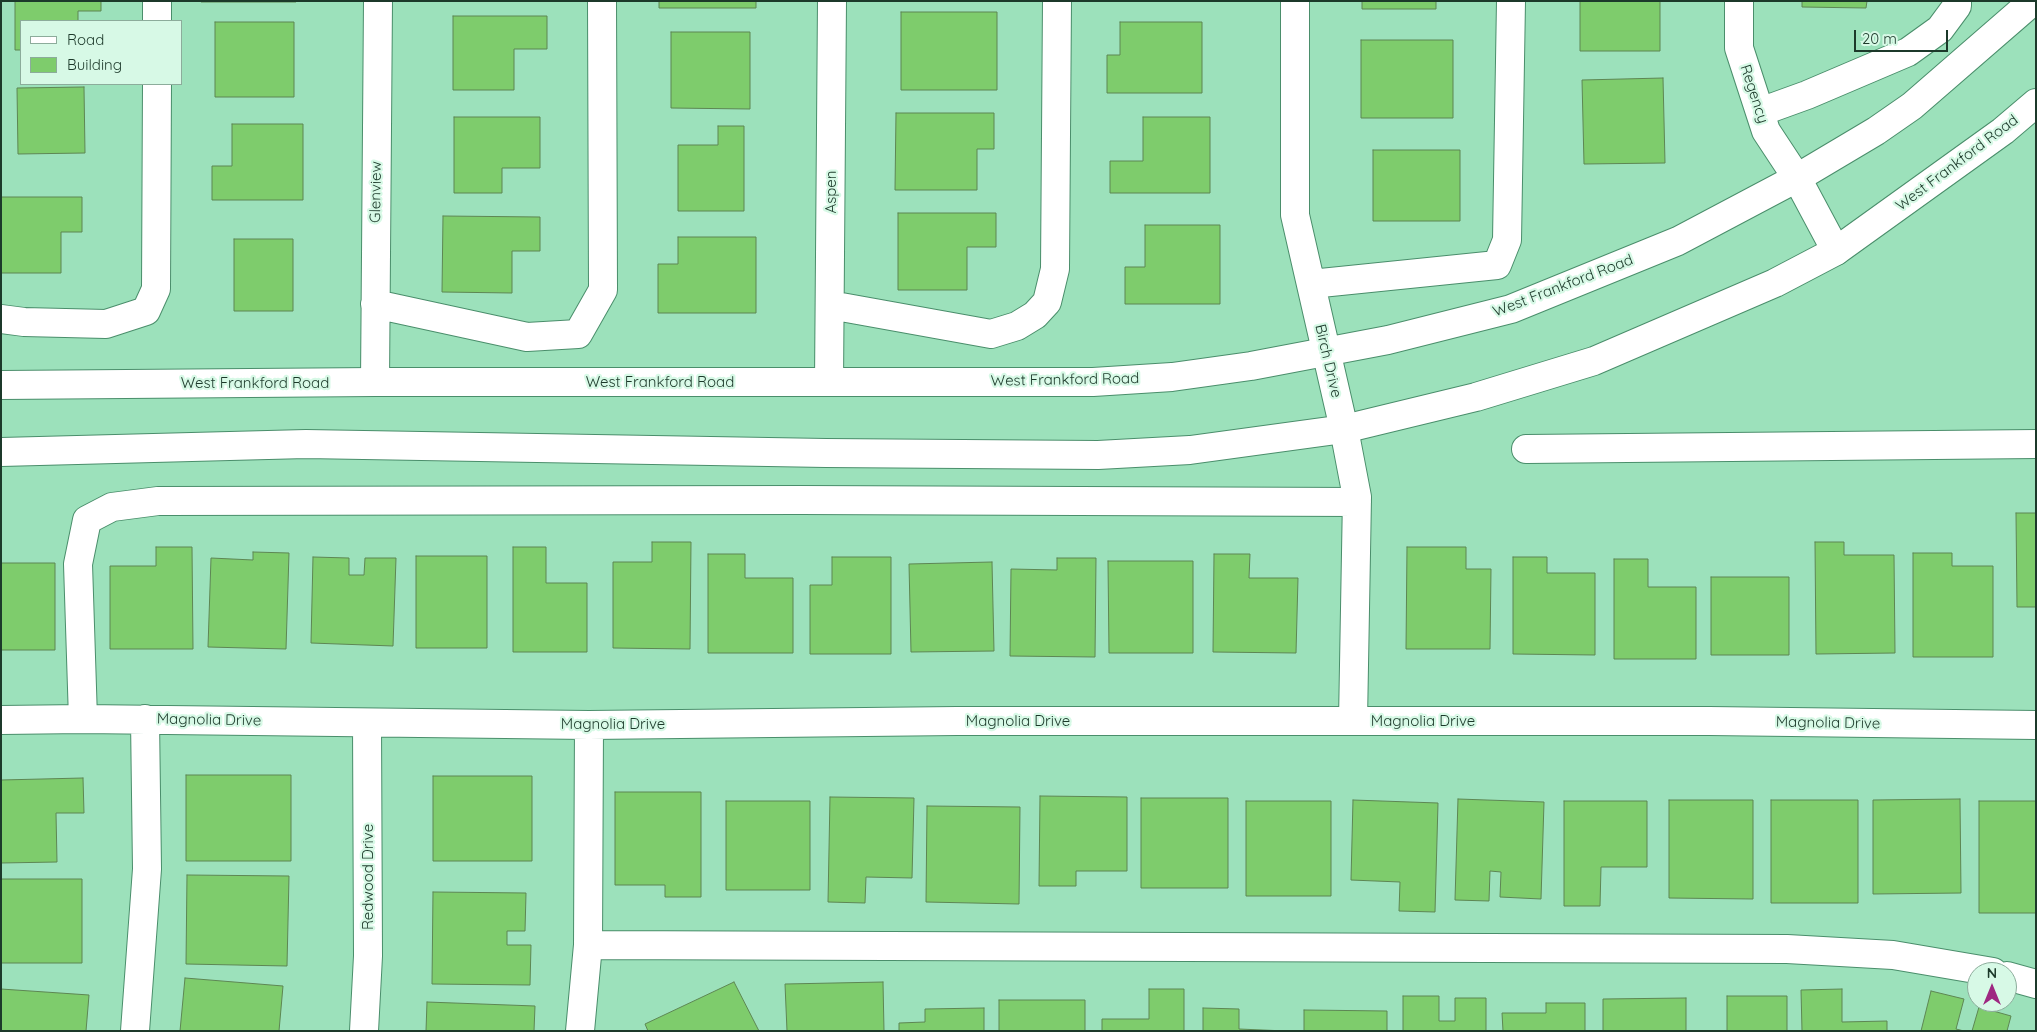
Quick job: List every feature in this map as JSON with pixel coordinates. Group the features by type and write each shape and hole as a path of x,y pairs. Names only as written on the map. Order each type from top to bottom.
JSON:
{"main road":[{"path":"157,1 157,20"},
{"name":"Glenview","path":"375,382 378,1"},
{"path":"375,304 527,338 578,334 603,290 602,1"},
{"name":"Aspen","path":"830,382 832,1"},
{"path":"830,305 991,334 1017,326 1035,315 1048,302 1055,269 1057,1"},
{"name":"Birch Drive","path":"1295,1 1295,215 1344,429 1357,502 1352,721"},
{"path":"1311,284 1497,265 1507,240 1511,1"},
{"name":"Regency","path":"1740,1 1739,48 1766,131 1796,178 1836,251"},
{"path":"1760,112 1807,95 1908,52 1940,29 1956,6 1957,1"},
{"name":"West Frankford Road","path":"1,385 375,382 1103,382 1172,377 1251,366 1326,350 1388,340 1511,309 1678,242 1796,178 1876,131 1912,106 2026,4"},
{"path":"1,319 24,322 106,324 146,311 156,290 157,85"},
{"name":"West Frankford Road","path":"1,452 306,444 816,453 1098,455 1190,450 1344,429 1476,397 1594,361 1774,283 1836,251 2003,131 2036,103"},
{"path":"1526,449 2036,444"},
{"path":"84,719 78,564 86,520 112,508 158,501 800,500 1357,502"},
{"path":"135,1031 147,869 145,719"},
{"name":"Magnolia Drive","path":"1,720 145,719 589,724 957,721 1709,721 2036,725"},
{"name":"Redwood Drive","path":"364,1031 368,956 367,723"},
{"path":"580,1031 588,945 589,724"},
{"path":"588,945 1787,949 1893,954 1967,967"},
{"path":"2017,979 2036,984"}],"building":[{"path":"15,1 101,1 101,11 78,11 78,20 20,20 20,50 15,50"},
{"path":"296,1 296,2 201,2"},
{"path":"659,1 756,1 756,8 659,8"},
{"path":"1362,1 1436,1 1436,9 1362,9"},
{"path":"1580,1 1660,1 1660,51 1580,51"},
{"path":"1802,1 1867,1 1866,8 1802,7"},
{"path":"901,12 997,12 997,90 901,90"},
{"path":"453,16 547,16 547,49 514,49 514,90 453,90"},
{"path":"215,22 294,22 294,97 215,97"},
{"path":"1120,22 1202,22 1202,93 1107,93 1107,55 1120,55"},
{"path":"671,32 750,32 750,109 671,108"},
{"path":"1361,40 1453,40 1453,118 1361,118"},
{"path":"1663,78 1665,163 1584,164 1582,80"},
{"path":"84,87 85,153 18,154 17,88"},
{"path":"896,113 994,113 994,149 977,149 977,190 895,190"},
{"path":"454,117 540,117 540,168 502,168 502,193 454,193"},
{"path":"1143,117 1210,117 1210,193 1110,193 1110,161 1143,161"},
{"path":"232,124 303,124 303,200 212,200 212,166 232,166"},
{"path":"718,126 744,126 744,211 678,211 678,145 718,145"},
{"path":"1373,150 1460,150 1460,221 1373,221"},
{"path":"1,197 82,197 82,232 61,232 61,273 1,273"},
{"path":"898,213 996,213 996,247 967,247 967,290 898,290"},
{"path":"443,216 540,217 540,251 512,251 512,293 442,292"},
{"path":"1145,225 1220,225 1220,304 1125,304 1125,267 1145,267"},
{"path":"678,237 756,237 756,313 658,313 658,264 678,264"},
{"path":"234,239 293,239 293,311 234,311"},
{"path":"2016,513 2036,513 2036,607 2017,607"},
{"path":"652,542 691,542 690,649 613,648 613,562 652,562"},
{"path":"1815,542 1844,542 1844,555 1894,555 1895,653 1816,654"},
{"path":"156,547 192,547 193,649 110,649 110,566 156,566"},
{"path":"513,547 546,547 546,583 587,583 587,652 513,652"},
{"path":"1407,547 1466,547 1466,569 1491,569 1490,649 1406,649"},
{"path":"253,552 289,553 286,649 208,647 211,558 253,560"},
{"path":"1913,553 1952,553 1952,566 1993,566 1993,657 1913,657"},
{"path":"708,554 745,554 745,578 793,578 793,653 708,653"},
{"path":"1214,554 1250,554 1249,578 1298,578 1296,653 1213,652"},
{"path":"416,556 487,556 487,648 416,648"},
{"path":"313,557 349,558 349,575 364,575 365,558 396,558 393,646 311,643"},
{"path":"832,557 891,557 891,654 810,654 810,585 832,585"},
{"path":"1513,557 1547,557 1547,573 1595,573 1595,655 1513,654"},
{"path":"1057,558 1096,558 1095,657 1010,656 1011,569 1057,570"},
{"path":"1614,559 1648,559 1648,587 1696,587 1696,659 1614,659"},
{"path":"1108,561 1193,561 1193,653 1109,653"},
{"path":"992,562 994,651 911,652 909,564"},
{"path":"1,563 55,563 55,650 1,650"},
{"path":"1711,577 1789,577 1789,655 1711,655"},
{"path":"186,775 291,775 291,861 186,861"},
{"path":"433,776 532,776 532,861 433,861"},
{"path":"83,778 84,813 56,813 57,862 1,863 1,780"},
{"path":"615,792 701,792 701,897 665,897 665,885 615,885"},
{"path":"1040,796 1127,797 1127,871 1076,871 1076,886 1039,886"},
{"path":"830,797 914,798 912,878 866,877 865,903 828,902"},
{"path":"1141,798 1228,798 1228,888 1141,888"},
{"path":"1458,799 1544,802 1541,899 1500,897 1501,872 1490,871 1489,901 1455,900"},
{"path":"1960,799 1961,893 1873,894 1873,800"},
{"path":"1353,800 1438,803 1435,912 1399,911 1400,882 1351,880"},
{"path":"1669,800 1753,800 1753,899 1669,898"},
{"path":"1771,800 1858,800 1858,903 1771,903"},
{"path":"726,801 810,801 810,890 726,890"},
{"path":"1246,801 1331,801 1331,896 1246,896"},
{"path":"1564,801 1647,801 1647,867 1601,867 1600,906 1564,906"},
{"path":"1979,801 2036,801 2036,913 1979,913"},
{"path":"927,806 1020,807 1019,904 926,902"},
{"path":"187,875 289,876 287,966 186,964"},
{"path":"1,879 82,879 82,963 1,963"},
{"path":"433,892 526,893 525,931 507,931 507,945 531,945 530,985 432,984"},
{"path":"185,978 283,986 279,1031 180,1031"},
{"path":"734,982 759,1031 648,1031 645,1024"},
{"path":"883,982 884,1031 787,1031 785,984"},
{"path":"1,989 89,995 86,1031 1,1031"},
{"path":"1149,989 1184,989 1184,1031 1102,1031 1102,1019 1149,1019"},
{"path":"1842,989 1842,1022 1887,1021 1887,1031 1802,1031 1801,990"},
{"path":"1931,991 1964,999 1956,1029 1964,1031 1921,1031"},
{"path":"1403,996 1439,996 1439,1021 1455,1021 1455,998 1486,998 1486,1031 1403,1031"},
{"path":"1727,996 1787,996 1787,1031 1727,1031"},
{"path":"1686,998 1686,1031 1603,1031 1603,999"},
{"path":"999,1000 1085,1000 1085,1031 999,1031"},
{"path":"427,1002 535,1006 534,1031 426,1031"},
{"path":"1546,1003 1585,1003 1585,1031 1503,1031 1502,1013 1546,1013"},
{"path":"984,1008 984,1031 899,1031 899,1023 925,1022 925,1009"},
{"path":"1203,1008 1239,1009 1239,1029 1286,1031 1203,1031"},
{"path":"1304,1010 1387,1011 1387,1031 1304,1031"},
{"path":"1978,1012 1997,1012 2011,1016 2007,1031 1972,1031"}]}
